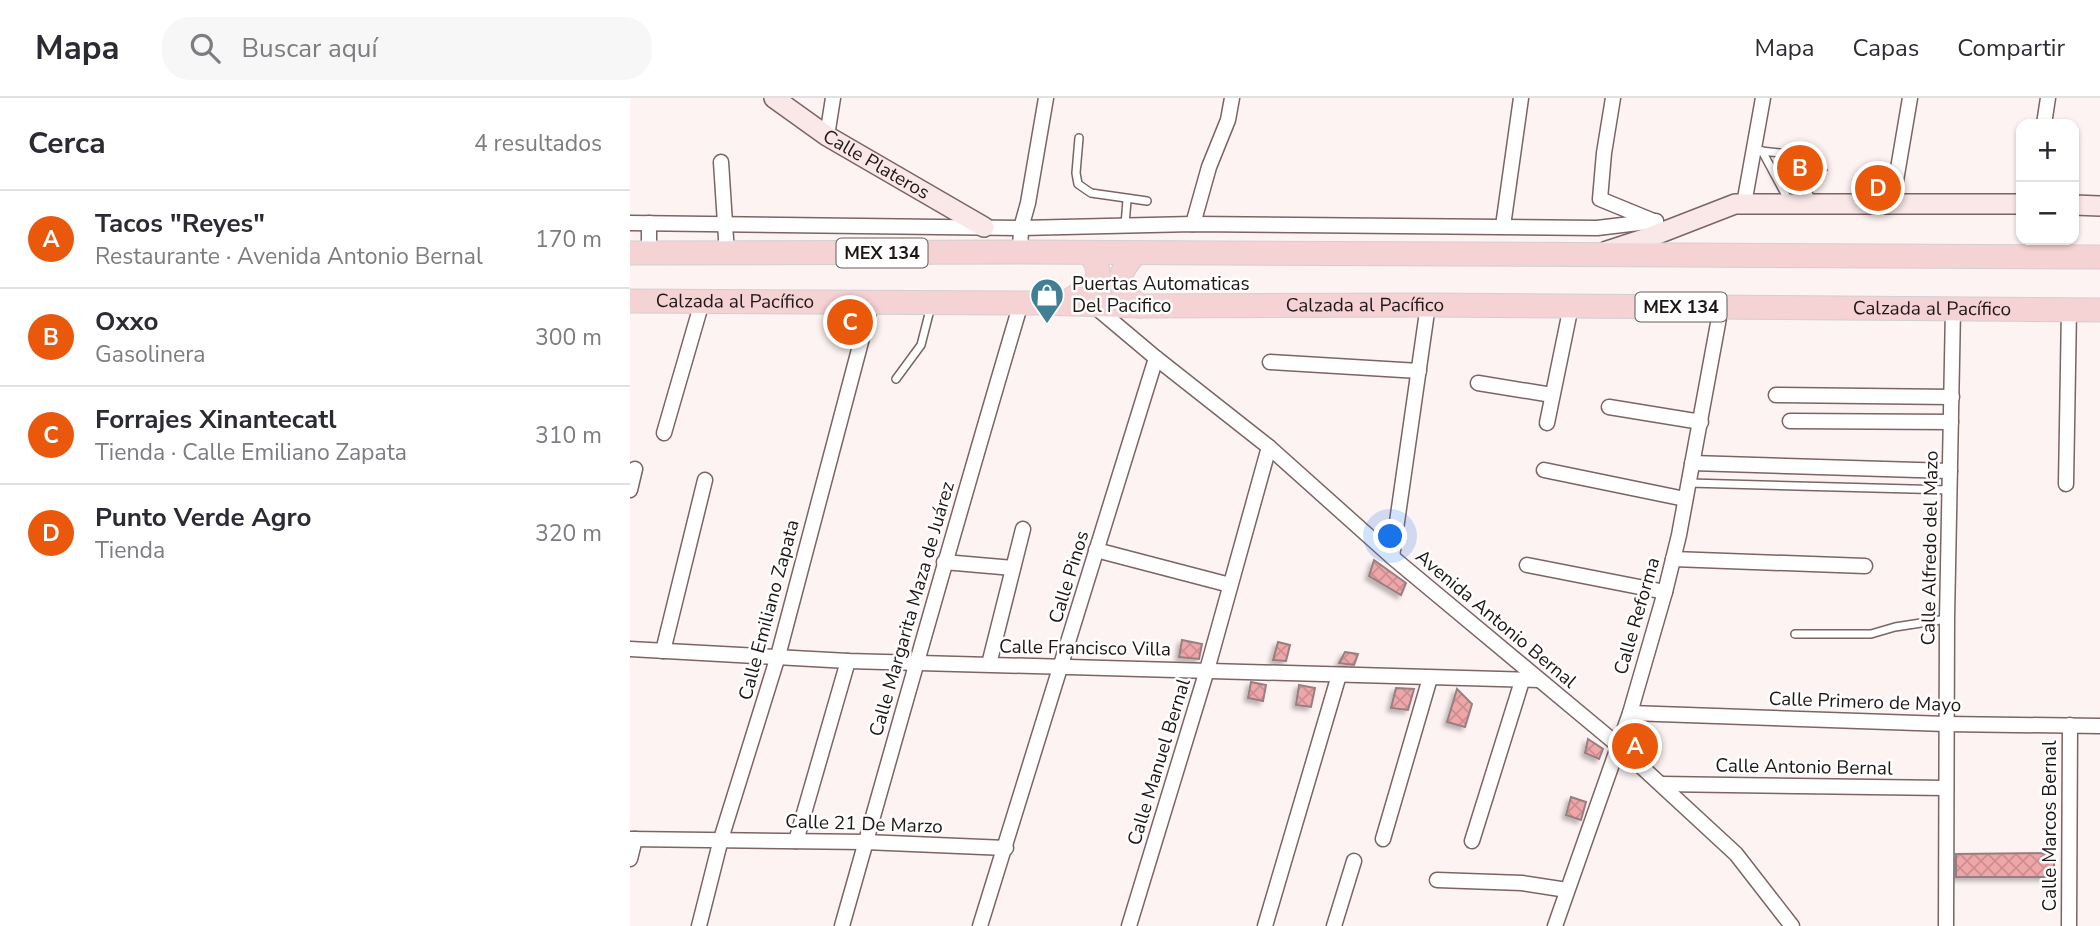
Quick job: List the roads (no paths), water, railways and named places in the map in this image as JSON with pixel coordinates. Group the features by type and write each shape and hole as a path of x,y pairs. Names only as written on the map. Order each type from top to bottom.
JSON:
{"main road":[{"name":"MEX 134","path":"640,253 2100,257"},
{"path":"1061,305 1095,284 1098,253"},
{"path":"1135,254 1128,261 1120,280 1123,294 1140,306"},
{"name":"Calzada al Pacífico","path":"630,301 2100,310"}],"street":[{"name":"Calle Plateros","path":"774,98 827,136 984,228"},
{"path":"827,136 833,98"},
{"path":"1020,252 1021,228 1028,203 1045,98"},
{"path":"1193,224 1209,167 1228,120 1232,98"},
{"path":"1503,226 1521,98"},
{"path":"1614,98 1604,153 1600,199 1664,225"},
{"path":"1744,204 1758,151 1763,98"},
{"path":"1892,204 1910,98"},
{"path":"2045,119 2048,98"},
{"path":"721,162 727,254"},
{"path":"1593,254 1664,225 1727,206 1812,203 2016,204"},
{"path":"2079,205 2100,206"},
{"path":"630,223 984,228 1193,224 1598,228 1664,225"},
{"path":"640,253 649,223"},
{"path":"809,225 809,253"},
{"path":"1264,254 1265,225"},
{"path":"1098,253 1106,226"},
{"path":"1412,254 1413,226"},
{"path":"664,433 702,302"},
{"name":"Calle Margarita Maza de Juárez","path":"842,926 918,663 944,562 1021,303"},
{"name":"Calle Emiliano Zapata","path":"699,926 721,839 778,656 871,304"},
{"name":"Avenida Antonio Bernal","path":"1093,305 1269,447 1392,557 1619,746 1736,854 1792,926"},
{"path":"1392,557 1428,305"},
{"path":"1546,423 1571,306"},
{"name":"Calle Reforma","path":"1555,926 1630,713 1665,592 1701,422 1721,307"},
{"name":"Calle Alfredo del Mazo","path":"1946,926 1947,619 1953,309"},
{"path":"2066,484 2069,309"},
{"name":"Calle Pinos","path":"980,926 1156,358"},
{"path":"1270,362 1419,371"},
{"path":"1478,383 1552,395"},
{"path":"1776,396 1952,397"},
{"path":"1609,407 1701,422"},
{"path":"1790,421 1951,422"},
{"name":"Calle Manuel Bernal","path":"1129,926 1269,447"},
{"path":"1692,463 1950,471"},
{"path":"630,490 635,469"},
{"path":"1544,470 1685,499"},
{"path":"663,651 705,480"},
{"path":"989,664 1023,530"},
{"path":"1096,550 1230,585"},
{"path":"1673,559 1865,566"},
{"path":"944,562 1013,568"},
{"path":"1527,565 1665,592"},
{"name":"Calle Francisco Villa","path":"630,649 848,661 1539,680"},
{"path":"796,841 848,661"},
{"path":"1265,926 1339,675"},
{"path":"1383,839 1430,678"},
{"path":"1472,841 1522,681"},
{"name":"Calle Primero de Mayo","path":"1630,713 1946,724 2100,726"},
{"name":"Calle Marcos Bernal","path":"2069,926 2070,725"},
{"name":"Calle Antonio Bernal","path":"1661,785 1946,788"},
{"path":"630,859 633,839"},
{"name":"Calle 21 De Marzo","path":"633,839 865,842 1006,848"},
{"path":"1335,926 1354,861"},
{"path":"1437,880 1522,883 1567,890"}],"lane":[{"path":"1079,138 1076,173 1079,184 1091,193 1147,201"},
{"path":"1758,151 1789,154 1796,161"},
{"path":"1758,151 1790,204"},
{"path":"1801,173 1812,203"},
{"path":"1125,225 1127,200"},
{"path":"896,379 921,345 931,304"},
{"path":"1688,483 1950,491"},
{"path":"1795,634 1871,634 1895,627 1947,619"}],"place":[{"name":"Oxxo","path":"1800,168"},
{"name":"Punto Verde Agro","path":"1878,188"},
{"name":"Forrajes Xinantecatl","path":"850,322"},
{"name":"Puertas Automaticas Del Pacifico","path":"1047,325"},
{"name":"Tacos \"Reyes\"","path":"1635,746"}]}
